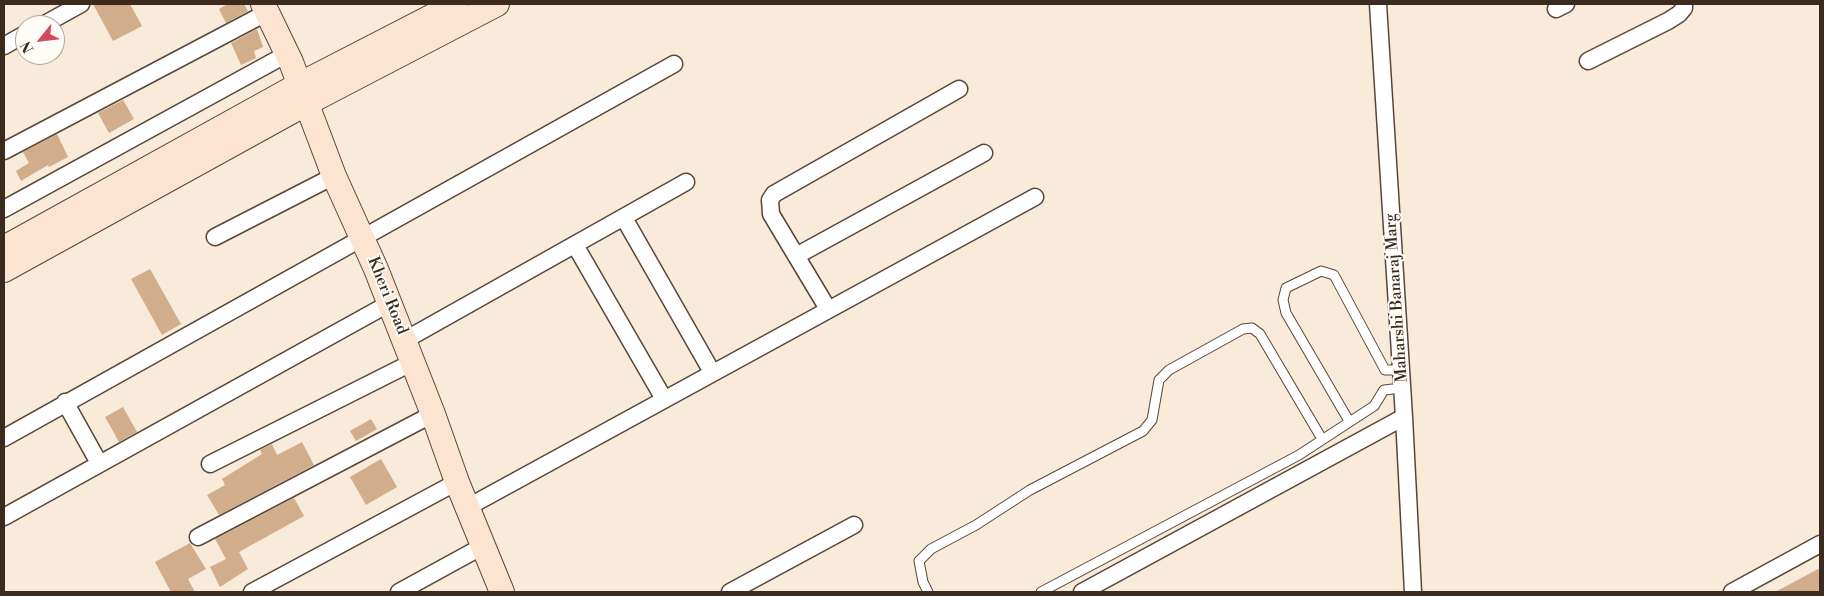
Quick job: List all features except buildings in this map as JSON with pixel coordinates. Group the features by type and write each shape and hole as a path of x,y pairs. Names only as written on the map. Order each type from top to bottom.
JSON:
{"street":[{"path":"61,15 81,4"},
{"path":"4,270 456,4"},
{"path":"4,248 303,94 497,4"},
{"name":"Maharshi Banaraj Marg","path":"1378,4 1404,417 1412,592"},
{"path":"1588,61 1668,21 1679,14 1684,8 1684,4"},
{"path":"4,151 264,8"},
{"name":"Kheri Road","path":"264,8 287,54 334,176 390,303 457,482 502,592"},
{"path":"4,46 15,40"},
{"path":"4,209 287,54"},
{"path":"4,438 674,64"},
{"path":"828,309 769,208 774,194 959,89"},
{"path":"796,256 984,153"},
{"path":"215,237 334,176"},
{"path":"210,464 409,351 575,245 686,182"},
{"path":"468,508 712,372 1035,197"},
{"path":"624,218 712,372"},
{"path":"575,245 664,399"},
{"path":"4,517 390,303"},
{"path":"66,402 99,463"},
{"path":"198,537 433,414"},
{"path":"1082,592 1404,417"},
{"path":"252,592 457,482"},
{"path":"730,592 854,525"},
{"path":"1732,592 1820,544"},
{"path":"399,592 484,546"},
{"path":"1754,592 1820,555"}],"lane":[{"path":"1349,421 1286,313 1283,300 1286,288 1321,271 1334,275 1385,370 1401,370"},
{"path":"928,592 919,569 919,561 931,549 976,525 1030,490 1143,431 1152,420 1159,380 1169,370 1243,330 1252,328 1260,334 1322,439"},
{"path":"1041,592 1299,455 1374,406 1384,390 1402,388"}]}
